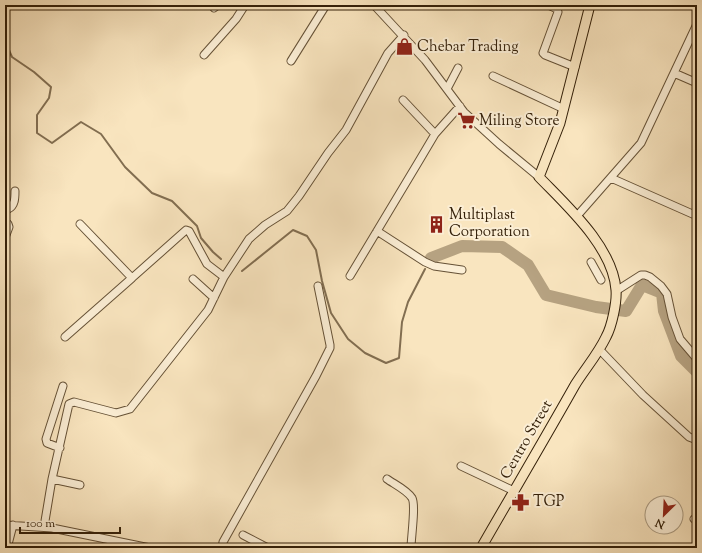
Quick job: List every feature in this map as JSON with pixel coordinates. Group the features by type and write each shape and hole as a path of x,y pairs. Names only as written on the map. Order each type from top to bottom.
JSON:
{"main road":[{"path":"590,5 564,109 556,135 539,177 587,227 604,254 614,278 616,291"},
{"name":"Centro Street","path":"481,548 584,370 600,349 607,336 616,291"}],"street":[{"path":"204,56 236,19 245,5"},
{"path":"291,61 326,5"},
{"path":"374,5 426,60 460,106 499,144 539,177"},
{"path":"548,5 557,9 558,14 543,53 574,67"},
{"path":"577,216 641,143 697,24"},
{"path":"44,527 52,479 69,404 74,402 116,413 130,409 208,310 224,277 249,239 265,225 287,210 299,196 328,153 346,130 388,53 404,35"},
{"path":"447,90 458,68"},
{"path":"674,73 697,83"},
{"path":"493,76 564,109"},
{"path":"403,100 435,134"},
{"path":"350,276 435,134 460,106"},
{"path":"611,178 697,216"},
{"path":"5,209 12,206 16,191"},
{"path":"5,222 9,227 6,235"},
{"path":"80,224 132,278"},
{"path":"65,337 186,230 189,231 207,264 224,277"},
{"path":"377,231 425,262 434,266 462,270"},
{"path":"591,262 601,280"},
{"path":"616,291 641,275 650,277 662,286 667,294 672,317 680,338 697,359"},
{"path":"193,279 214,298"},
{"path":"222,548 330,348 318,286"},
{"path":"600,349 643,396 689,437 697,440"},
{"path":"60,448 47,443 46,439 63,386"},
{"path":"461,466 514,491"},
{"path":"52,479 80,485"},
{"path":"387,479 408,494 412,499 414,506 410,548"},
{"path":"5,525 44,527 150,548"},
{"path":"7,548 13,525"},
{"path":"243,535 268,548"}],"waterway":[{"path":"5,41 12,57 34,72 51,87 49,98 37,115 37,133 52,143 81,122 101,134 125,167 152,193 172,201 197,226 201,238 221,259"},
{"path":"242,271 293,230 307,236 316,250 322,281 331,313 348,339 365,353 386,363 399,358 402,322 408,302 425,269"},
{"path":"431,258 462,246 502,247 528,265 546,295 596,307 626,311 642,285 662,293 664,311 681,356 697,372"}],"place":[{"name":"Chebar Trading","path":"404,47"},
{"name":"Miling Store","path":"466,121"},
{"name":"Multiplast Corporation","path":"436,224"},
{"name":"TGP","path":"520,502"}]}
